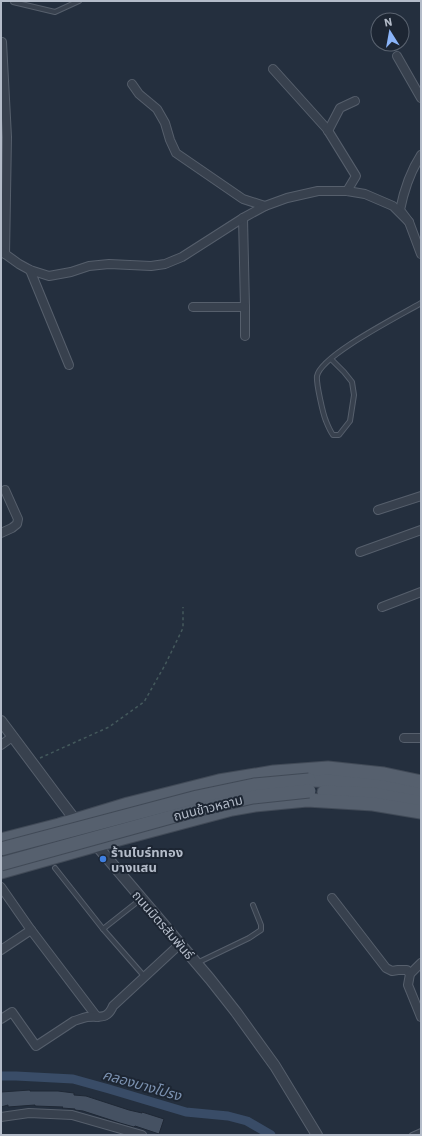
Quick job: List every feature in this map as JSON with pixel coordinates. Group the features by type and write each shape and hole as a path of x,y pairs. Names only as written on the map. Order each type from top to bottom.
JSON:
{"main road":[{"path":"1,840 128,804 219,781 274,772 328,768 384,774 421,782"},
{"path":"219,781 208,786 204,795 206,804 214,811 307,800 373,804 421,812"},
{"name":"ถนนข้าวหลาม","path":"1,849 197,797 254,785 309,786 374,782 421,792"},
{"name":"ถนนข้าวหลาม","path":"1,864 200,809 309,786 372,794 421,803"},
{"path":"128,804 110,816 110,823 113,828 126,833 139,834"},
{"path":"1,872 232,809"},
{"path":"17,835 36,834 42,837 46,842 46,848 43,854 36,860 21,867"}],"street":[{"path":"2,42 7,137 3,252 30,270 49,276 71,272 89,266 109,264 151,266 165,264 182,257 243,218 265,206 287,198 318,191 347,191 365,194 393,206 409,222"},
{"path":"398,56 421,98"},
{"path":"273,69 328,131 356,176 347,191"},
{"path":"132,84 139,94 157,109 165,123 176,154 243,199 265,206"},
{"path":"328,131 340,108 355,101"},
{"path":"421,155 405,189 400,210 409,222 421,254"},
{"path":"243,218 245,336"},
{"path":"30,270 69,365"},
{"path":"193,307 245,307"},
{"path":"1,533 17,524 18,519 5,490"},
{"path":"378,510 421,496"},
{"path":"360,552 421,530"},
{"path":"382,606 421,592"},
{"name":"ถนนมิตรสัมพันธ์","path":"1,721 75,820 236,1012 270,1060 318,1135"},
{"path":"1,745 12,736"},
{"path":"404,738 421,738"},
{"path":"1,887 96,1017"},
{"path":"332,898 386,968 392,971 407,970 410,974"},
{"path":"1,950 31,930"},
{"path":"1,1019 12,1012 36,1046 74,1021 87,1017 102,1017 107,1015 113,1006 180,944"},
{"path":"421,963 410,974 408,985 421,1017"},
{"path":"1,1117 29,1113 72,1115 142,1135"}],"lane":[{"path":"12,1 55,12 79,1"},
{"path":"330,359 352,382 354,395 350,421 339,435 333,435 326,422 317,377 320,370 330,359 361,337 421,303"},
{"path":"54,868 103,929 144,976"},
{"path":"103,929 141,899"},
{"path":"196,964 249,938 261,930 261,924 253,905"},
{"path":"412,1135 421,1131"}],"path":[{"path":"32,762 109,727 144,702 165,665 183,628 183,607"}],"building":[{"path":"30,1090 74,1093 74,1095 86,1096 129,1110 142,1112 164,1119 159,1134 75,1109 35,1105 8,1107 8,1105 1,1107 1,1092"}],"waterway":[{"name":"คลองบางโปรง","path":"1,1076 73,1079 186,1112 228,1116 247,1121 271,1135"}],"place":[{"name":"ร้านไบร์ททอง บางแสน","path":"103,859"}]}
